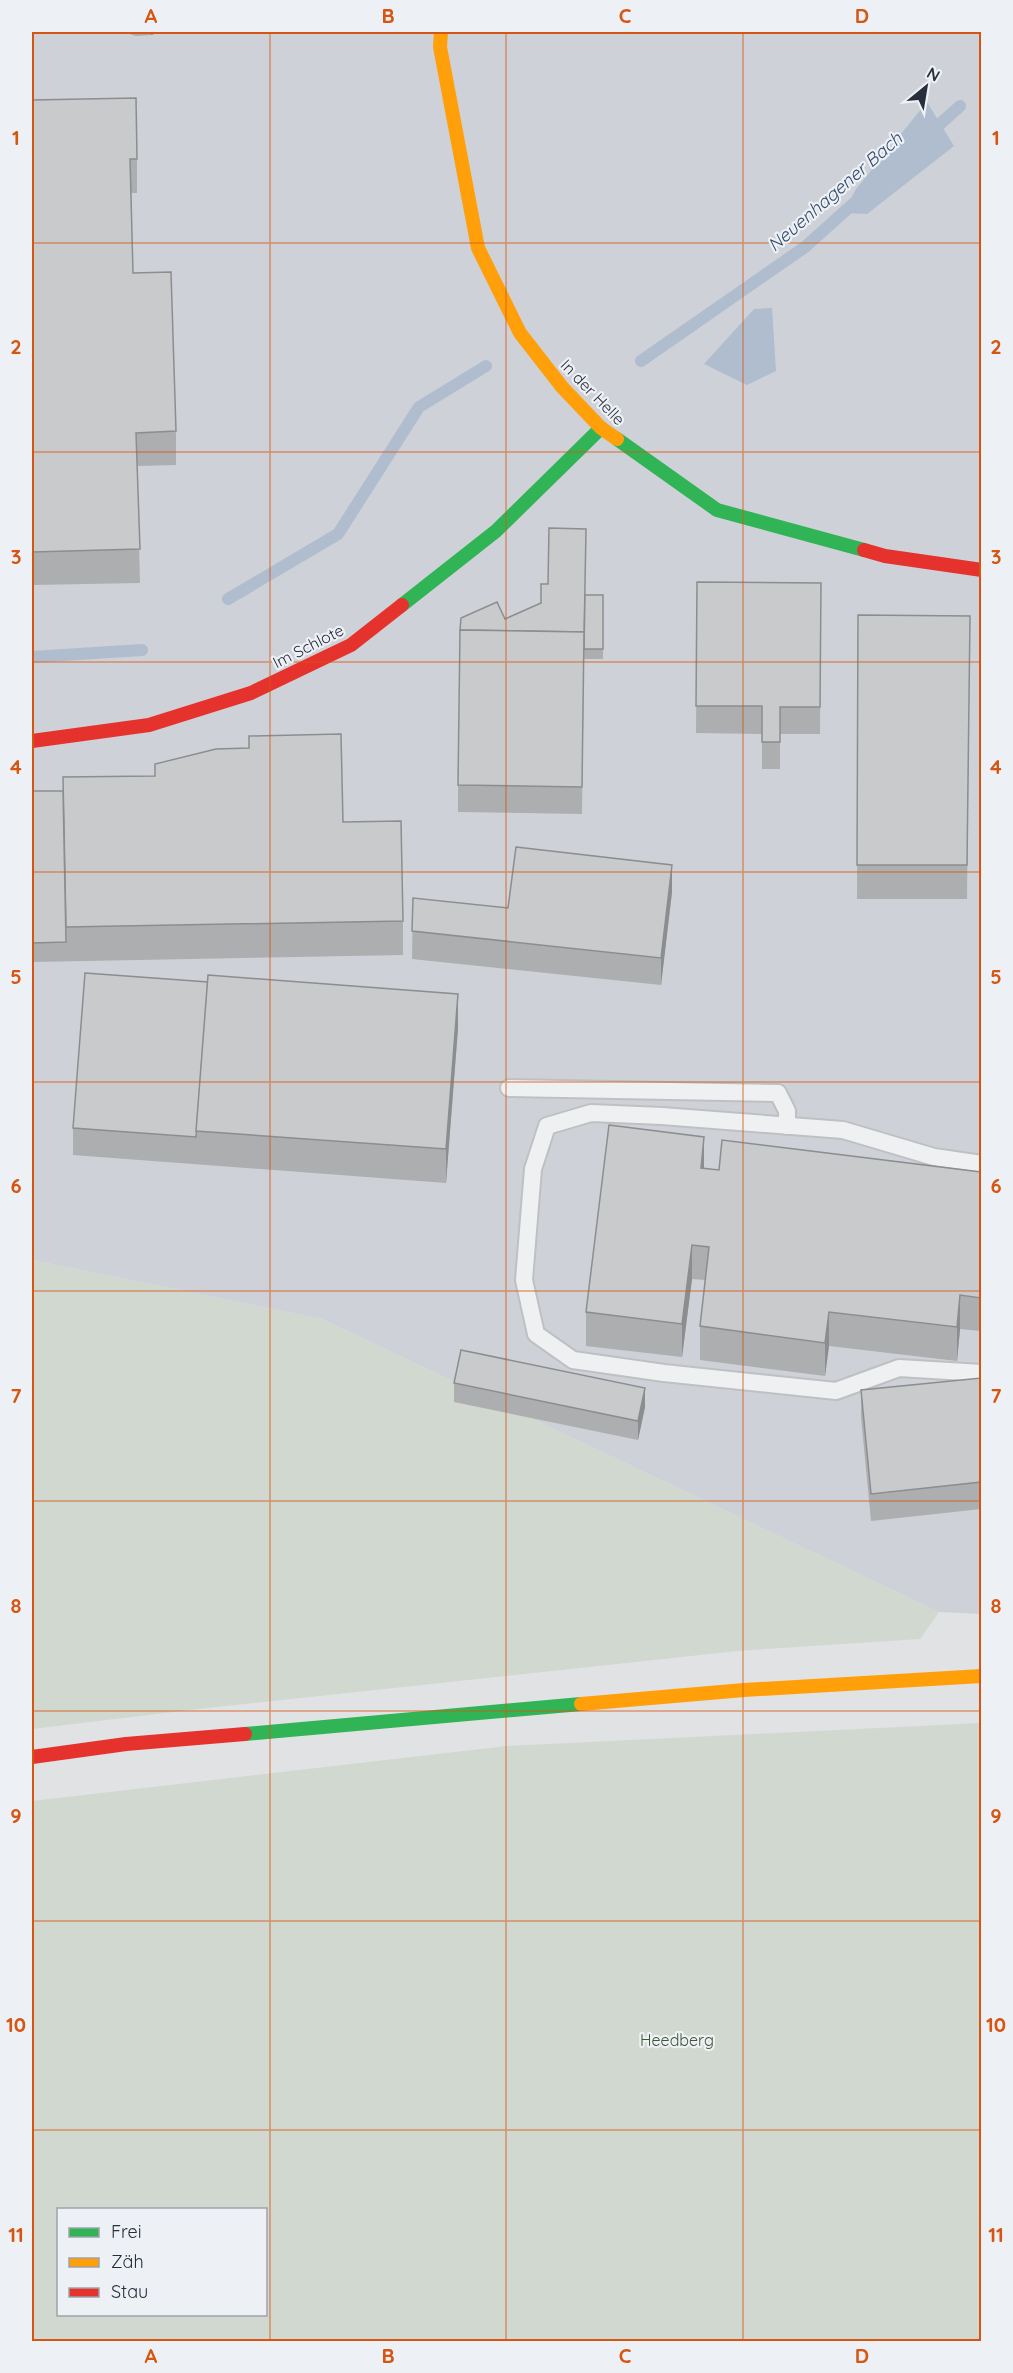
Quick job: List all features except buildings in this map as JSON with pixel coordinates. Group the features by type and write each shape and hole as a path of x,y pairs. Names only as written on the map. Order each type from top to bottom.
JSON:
{"street":[{"name":"In der Helle","path":"441,32 440,47 478,248 520,333 562,387 601,428 717,510 885,556 981,570"},
{"name":"Im Schlote","path":"32,741 149,724 251,693 351,645 496,531 601,428"},
{"path":"32,1757 126,1744 744,1690 981,1676"}],"lane":[{"path":"509,1088 778,1093 787,1111 787,1126"},
{"path":"981,1164 934,1157 843,1130 591,1113 547,1126 533,1169 524,1280 536,1334 573,1360 664,1373 836,1391 899,1368 981,1373"}],"shaded area":[{"path":"32,32 981,32 981,1614 939,1612 322,1319 32,1260"}],"green space":[{"path":"32,1260 322,1319 939,1612 920,1639 737,1651 32,1729"},
{"name":"Heedberg","path":"981,1723 981,2341 32,2341 32,1801 507,1746"}],"water":[{"path":"927,102 954,146 867,214 843,213 856,189"},
{"path":"772,308 776,371 747,385 704,364 754,309"}],"waterway":[{"name":"Neuenhagener Bach","path":"929,134 960,106"},
{"name":"Neuenhagener Bach","path":"641,361 805,247 854,203"},
{"name":"Neuenhagener Bach","path":"228,599 338,534 419,407 486,366"},
{"name":"Neuenhagener Bach","path":"32,657 142,650"}],"traffic: fast":[{"path":"402,605 496,531 601,428"},
{"path":"617,439 717,510 864,550"},
{"path":"245,1734 581,1704"}],"traffic: slow":[{"path":"441,32 440,47 478,248 520,333 562,387 601,428 617,439"},
{"path":"581,1704 744,1690 982,1676"}],"traffic: jam":[{"path":"864,550 885,556 982,570"},
{"path":"32,741 149,725 251,693 351,645 402,605"},
{"path":"32,1757 126,1744 245,1734"}]}
